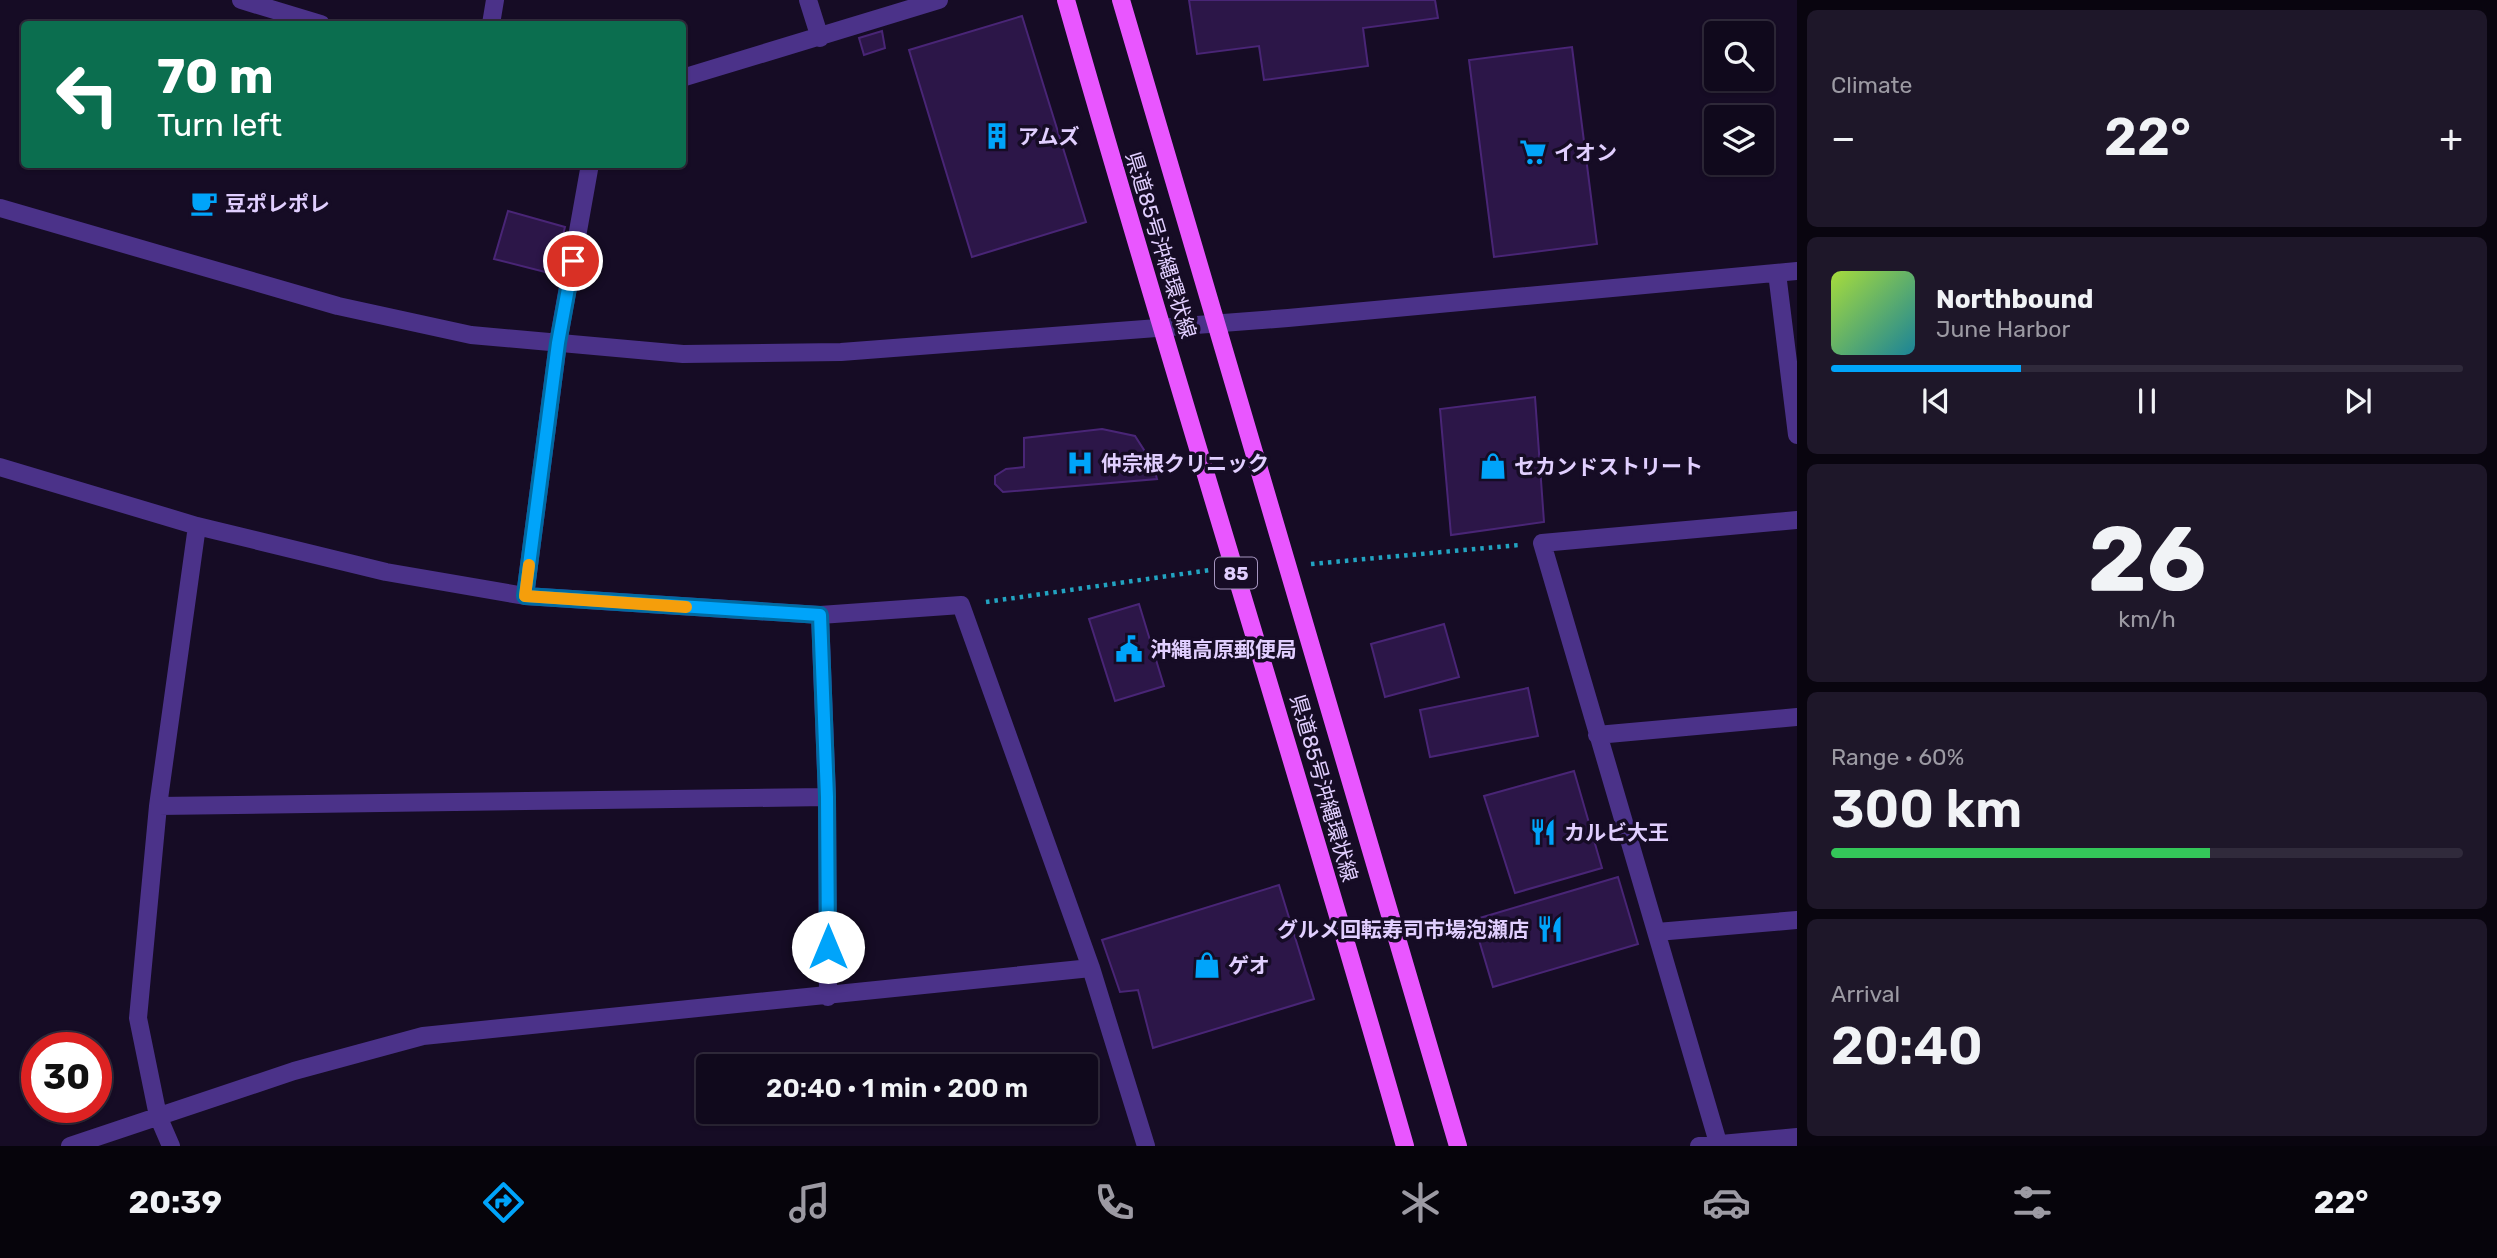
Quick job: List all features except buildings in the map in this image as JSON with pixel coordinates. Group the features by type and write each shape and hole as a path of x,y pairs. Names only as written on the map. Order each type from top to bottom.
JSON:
{"main road":[{"name":"県道85号沖縄環状線","path":"1066,0 1405,1146"},
{"name":"県道85号沖縄環状線","path":"1121,0 1290,566 1458,1146"}],"street":[{"path":"241,0 262,3 313,21"},
{"path":"492,21 495,0"},
{"path":"808,0 820,38"},
{"path":"686,77 939,0"},
{"path":"525,596 558,343 589,168"},
{"path":"0,208 338,306 471,335 683,354 841,352 1216,323 1797,271"},
{"path":"1777,273 1797,435"},
{"path":"0,467 197,526 386,572 525,596 820,615 961,605 1091,968 1146,1146"},
{"path":"1719,1145 1542,543 1797,520"},
{"path":"171,1146 158,1116 138,1018 158,806 197,526"},
{"path":"820,615 827,797 828,997"},
{"path":"1597,735 1797,718"},
{"path":"158,806 827,797"},
{"path":"1657,932 1797,920"},
{"path":"70,1146 293,1071 423,1036 828,997 1091,968"},
{"path":"1699,1146 1797,1137"}],"path":[{"path":"1290,566 1542,543"},
{"path":"961,605 1234,566"}],"slow traffic":[{"path":"529,565 525,596 686,607"}],"place":[{"name":"アムズ","path":"997,136"},
{"name":"イオン","path":"1533,152"},
{"name":"豆ポレポレ","path":"204,203"},
{"name":"仲宗根クリニック","path":"1080,463"},
{"name":"セカンドストリート","path":"1493,466"},
{"name":"沖縄高原郵便局","path":"1129,649"},
{"name":"カルビ大王","path":"1543,832"},
{"name":"グルメ回転寿司市場泡瀬店","path":"1550,929"},
{"name":"ゲオ","path":"1207,965"}],"route":[{"path":"573,261 558,343 525,596 820,615 827,797 828,947"}]}
